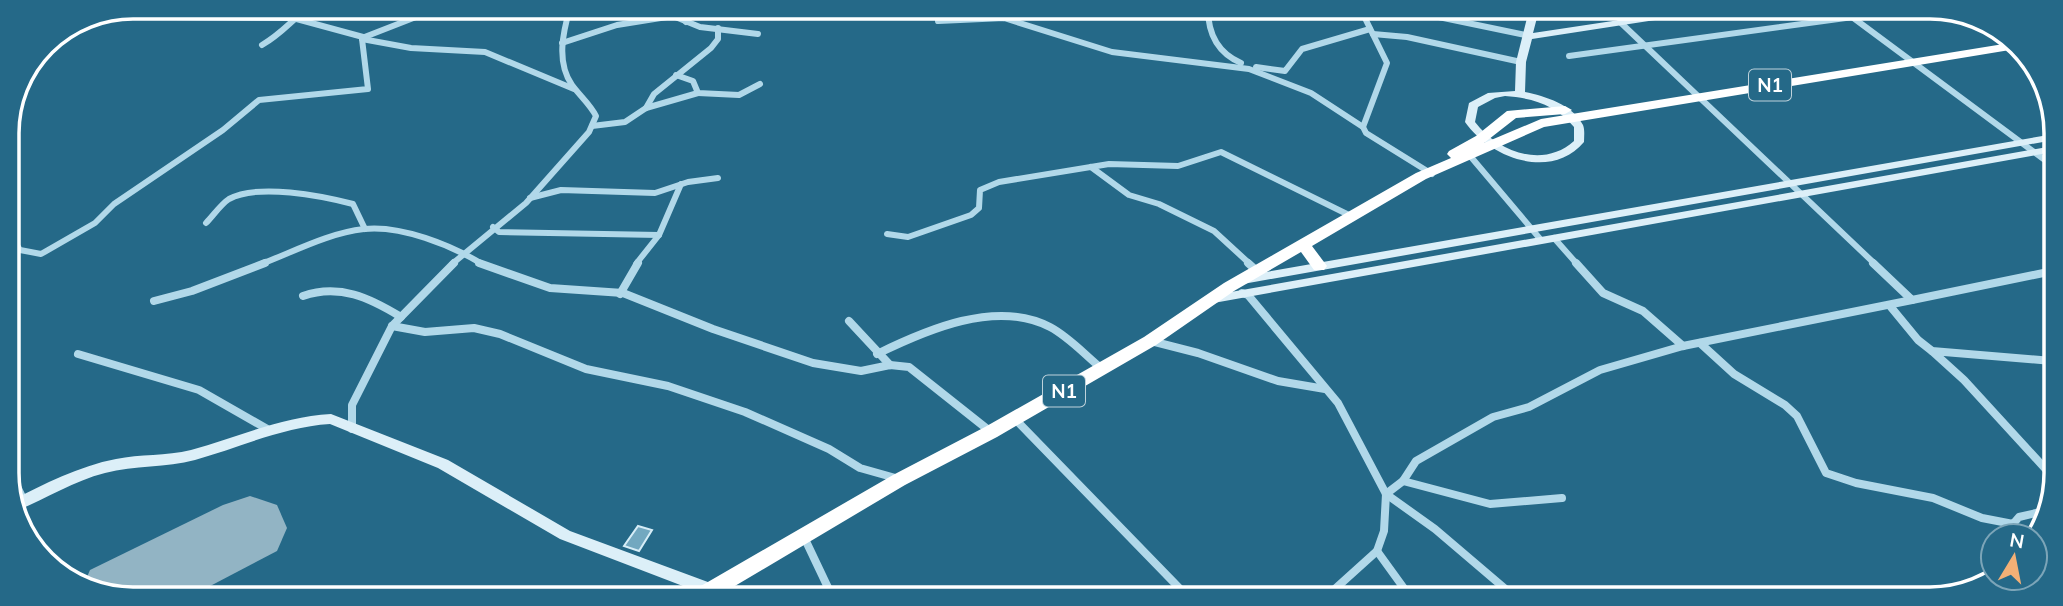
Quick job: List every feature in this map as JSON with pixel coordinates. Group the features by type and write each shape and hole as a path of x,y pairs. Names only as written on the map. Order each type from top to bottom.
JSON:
{"highway":[{"name":"N1","path":"716,587 899,480 991,432 1150,341 1208,300 1239,288 1257,271 1353,218 1426,173 1488,142 1568,114 1996,41"},
{"name":"N1","path":"1906,58 2004,47"},
{"name":"N1","path":"1426,173 1471,156 1488,142 1506,118 1528,112 1568,114"},
{"path":"1528,112 1541,123"},
{"path":"1506,118 1522,131"},
{"path":"1304,246 1319,266"}],"street":[{"path":"262,45 287,30 292,19"},
{"path":"296,19 362,38 411,48 464,53 485,52 558,85 575,89"},
{"path":"362,38 411,19"},
{"path":"352,430 352,405 392,326 463,253 529,198 592,126 596,116 575,89 563,62 562,43 567,19"},
{"path":"562,43 582,40 618,24 667,19"},
{"path":"680,19 758,34"},
{"path":"938,21 982,19"},
{"path":"1007,19 1112,52 1249,69 1311,93 1426,173"},
{"path":"1208,19 1208,28 1215,42 1230,59 1281,72 1288,68 1302,50 1371,31 1521,62"},
{"path":"1363,127 1387,63 1365,19"},
{"path":"1448,19 1530,36 1638,19"},
{"path":"1520,94 1521,62 1532,19"},
{"path":"1549,19 1581,27"},
{"path":"1569,56 1837,19"},
{"path":"1856,19 2044,159"},
{"path":"1620,22 1912,300"},
{"path":"646,108 654,94 711,48 718,39 718,28"},
{"path":"19,248 41,254 95,223 114,204 223,130 259,100 368,89 363,65 366,45 362,38"},
{"path":"676,75 692,81 698,93"},
{"path":"592,126 625,122 646,108 698,93 739,95 760,84"},
{"path":"1520,94 1541,98 1568,114 1581,135 1580,142 1567,153 1534,158 1488,142 1470,122 1473,105 1492,95 1520,94"},
{"path":"1239,288 1496,249 1537,234 1610,215 2044,138"},
{"path":"1239,288 1319,266 1488,238 1537,234 1554,238 2044,150"},
{"path":"887,234 908,237 971,215 979,208 978,194 986,186 1125,163 1164,168 1213,153 1229,154 1353,218"},
{"path":"1471,156 1537,234"},
{"path":"1091,167 1129,194 1159,204 1214,231 1257,271"},
{"path":"529,198 561,190 655,193 681,184 718,178"},
{"path":"620,293 628,275 659,235 681,184"},
{"path":"206,223 229,199 275,191 353,204 365,229"},
{"path":"1704,199 1716,209"},
{"path":"1610,215 1620,226"},
{"path":"493,227 499,233 659,235"},
{"path":"154,302 192,291 329,238 365,229 426,239 463,253 486,267 550,288 620,293 642,299 713,329 813,363 861,370 890,365 915,370 991,432"},
{"path":"1488,238 1496,249"},
{"path":"1554,238 1603,293 1643,311 1683,346"},
{"path":"1337,587 1377,551 1384,531 1386,494 1403,481 1416,461 1493,417 1529,407 1600,370 1683,346 2044,273"},
{"path":"1239,288 1338,403 1386,494 1435,529 1503,587"},
{"path":"303,296 317,289 345,291 373,300 401,317"},
{"path":"1890,306 1918,340 1978,390 2018,442 2044,468"},
{"path":"877,354 907,340 956,325 1000,317 1043,325 1102,369"},
{"path":"849,321 890,365"},
{"path":"392,326 425,332 474,328 500,334 586,369 668,386 745,412 829,449 860,468 878,471 899,480"},
{"path":"1150,341 1203,355 1264,378 1302,388 1325,389"},
{"path":"1699,343 1734,374 1785,405 1797,416 1826,473 1856,483 1933,498 1982,517 2013,524 2019,517 2036,513"},
{"path":"1932,351 2044,360"},
{"path":"78,354 200,390 269,430"},
{"path":"23,502 113,465 190,456 269,430 314,419 331,419 352,430 443,464 565,535 691,587"},
{"path":"1014,419 1178,587"},
{"path":"1403,481 1490,504 1562,498"},
{"path":"804,536 828,587"},
{"path":"1377,551 1403,587"}],"building":[{"path":"638,526 652,530 639,551 624,546"}],"runway":[{"path":"134,587 250,528"}]}
